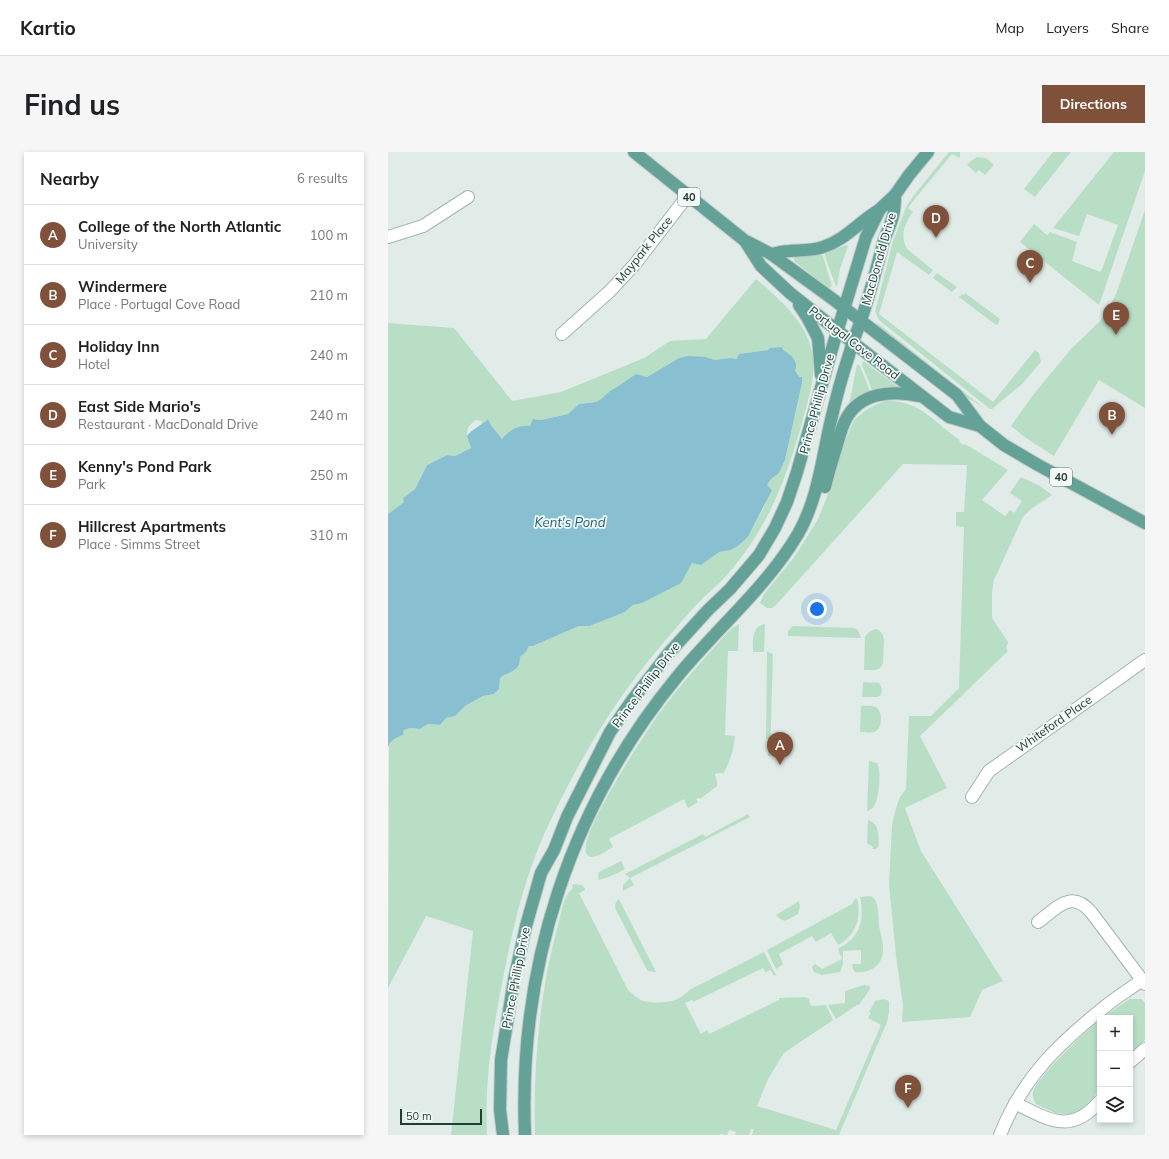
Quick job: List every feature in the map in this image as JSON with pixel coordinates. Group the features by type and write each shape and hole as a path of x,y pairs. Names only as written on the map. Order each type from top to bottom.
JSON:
{"main road":[{"name":"Portugal Cove Road","path":"634,152 744,240 771,254 957,395 980,426 1004,445 1145,523"},
{"name":"MacDonald Drive","path":"844,309 866,237 880,209 895,195 928,152"},
{"name":"MacDonald Drive","path":"861,322 893,214 895,195"},
{"path":"771,254 822,248 838,241 866,218 880,209"},
{"name":"Portugal Cove Road","path":"744,240 761,266 838,331 949,417 980,426"},
{"path":"790,292 807,317 818,338 822,384"},
{"name":"Prince Phillip Drive","path":"503,1135 500,1110 500,1086 503,1052 519,957 527,920 542,873 554,850 567,817 610,732 618,720 668,654 708,610 730,589 768,541 792,490 844,309"},
{"name":"Prince Phillip Drive","path":"525,1135 526,1050 538,968 549,920 581,829 604,785 632,737 646,717 682,671 771,572 798,533 813,498 824,457 831,420 853,342 861,322"},
{"path":"813,498 824,489 846,419 859,404 864,400 882,394 906,393 921,396"}],"street":[{"name":"Maypark Place","path":"562,334 610,290 635,264 688,195"},
{"path":"388,237 423,226 468,197"},
{"name":"Whiteford Place","path":"972,797 989,771 1145,660"},
{"path":"1000,1135 1015,1102 1041,1065 1054,1051 1108,1004 1143,982 1085,905 1073,900 1066,902 1038,922"},
{"path":"1133,1059 1145,1048"},
{"path":"1015,1102 1054,1121 1070,1123 1078,1121 1084,1117 1097,1104"}],"green space":[{"path":"949,152 960,152 960,158 952,154 908,208 913,212 907,221 903,235 907,249 933,270 929,275 897,252 879,314 993,402 1035,350 1039,353 1041,362 1022,384 992,409 990,409 879,320 875,312 893,241 906,207"},
{"path":"1053,152 1071,152 1035,197 1024,189"},
{"path":"1114,152 1145,152 1145,171 1099,305 1020,242 1034,224 1047,235 1050,232 1077,242 1072,261 1101,272 1118,225 1087,214 1079,236 1053,228"},
{"path":"977,157 986,158 994,165 985,175 979,170 976,173 967,165"},
{"path":"1145,210 1145,408 1099,380 1054,456 1026,438 1011,426 1033,395 1071,349 1100,321 1106,313 1116,294"},
{"path":"847,245 848,246 840,269 837,286 825,256 825,252"},
{"path":"821,254 823,256 832,286 829,288 794,261 794,257 797,256"},
{"path":"937,273 957,287 952,292 933,278"},
{"path":"756,279 791,312 807,336 812,350 814,366 811,389 787,471 772,508 752,542 726,576 687,615 636,677 592,742 558,805 540,844 524,890 502,982 491,1051 487,1100 487,1135 451,1135 473,931 426,916 388,988 389,743 403,735 404,730 410,728 420,729 428,724 440,725 446,718 455,716 465,706 483,696 494,694 499,689 500,678 515,670 520,657 526,652 529,646 533,646 579,626 590,626 625,612 633,605 642,603 688,569 692,563 719,552 731,550 738,546 748,537 765,505 767,485 771,479 779,473 785,460 802,383 802,377 799,377 795,370 768,350 740,354 738,359 730,358 715,360 706,357 679,358 647,377 610,391 596,402 579,404 568,414 541,420 533,419 530,427 502,439 488,419 482,425 481,421 476,420 469,426 467,432 471,448 455,456 447,455 427,465 415,489 403,498 404,502 388,514 388,323 454,328 512,401 561,392 644,358 670,341 706,339"},
{"path":"965,293 1000,319 998,324 996,325 959,297"},
{"path":"876,322 984,408 968,398 880,328"},
{"path":"863,361 897,386 897,388 872,390 862,365"},
{"path":"857,364 860,366 870,391 849,405"},
{"path":"886,401 909,404 918,408 960,440 959,442 963,445 965,444 1008,470 982,500 1005,516 1010,510 1014,513 1022,501 1010,493 1021,477 1040,486 1052,495 1031,509 1023,517 994,580 992,592 992,618 1008,642 1006,648 1008,651 920,736 947,788 905,808 921,851 1003,981 982,990 970,1017 902,1022 903,1005 896,956 889,884 892,825 900,797 906,789 909,716 931,716 959,688 964,527 956,526 956,512 964,512 967,465 903,464 776,605 772,608 767,608 760,603 764,594 795,556 818,519 832,484 843,446 855,419 866,410"},
{"path":"739,624 738,651 728,651 725,735 735,736 731,755 724,773 715,774 717,786 700,799 696,799 698,802 688,808 684,799 609,839 613,847 597,856 588,856 586,847 590,831 612,787 640,742 666,704 684,682 731,629"},
{"path":"765,624 764,652 753,652 753,639 755,631 760,625"},
{"path":"793,626 854,628 858,630 861,638 788,636 788,631"},
{"path":"875,629 879,630 883,635 883,663 878,669 864,670 865,637 869,632"},
{"path":"767,651 773,654 770,756 768,756 768,739 766,739"},
{"path":"863,682 879,683 882,688 881,695 877,697 862,697"},
{"path":"861,706 874,706 879,710 881,724 876,731 870,733 860,732"},
{"path":"869,761 877,763 879,767 879,780 876,800 872,809 867,811"},
{"path":"748,814 750,817 630,878 625,874 703,834 705,837"},
{"path":"868,820 875,824 878,830 879,846 876,849 872,849 873,847 867,843"},
{"path":"621,861 625,869 599,880 599,872"},
{"path":"630,878 634,885 623,891 623,885"},
{"path":"572,885 582,885 585,888 585,890 579,893 628,990 641,1000 664,1002 675,1000 691,989 764,952 776,975 774,976 771,970 765,972 763,968 693,1002 692,1000 685,1003 701,1034 707,1030 709,1034 779,1000 779,998 806,997 809,999 811,1006 826,1005 833,1020 784,1053 768,1079 757,1106 836,1130 881,1025 868,1018 871,1013 869,1012 875,1001 884,999 889,1001 887,1022 839,1135 752,1135 754,1129 751,1129 749,1135 735,1135 736,1132 729,1130 727,1135 535,1135 535,1081 539,1027 547,973 562,908 567,895 573,888"},
{"path":"868,896 874,898 878,909 883,950 880,962 869,971 855,972 852,964 861,964 861,950 843,951 843,964 840,972 822,975 814,972 812,967 815,964 822,969 842,959 838,949 856,935 862,917 860,897"},
{"path":"857,898 859,912 858,919 849,937 838,945 831,933 816,942 812,936 779,954 783,964 776,969 767,950 852,904"},
{"path":"619,899 656,972 648,971 646,968 616,910 615,904"},
{"path":"799,901 800,907 798,914 785,921 776,915"},
{"path":"864,985 870,986 870,989 859,1005 836,1019 828,1005 845,1003 845,991"},
{"path":"1131,998 1141,999 1145,1003 1145,1040 1133,1051 1133,1015 1106,1015"},
{"path":"1097,1023 1097,1092 1089,1104 1081,1111 1072,1115 1055,1113 1036,1104 1033,1097 1033,1092 1036,1085 1052,1066"}],"water":[{"name":"Kent's Pond","path":"782,347 784,351 792,356 796,364 795,370 799,377 802,377 802,383 785,460 779,473 771,479 767,485 772,490 748,537 738,546 731,550 719,552 701,565 692,563 681,583 642,603 633,605 625,612 590,626 579,626 533,646 529,646 526,652 520,657 518,666 500,678 499,689 494,694 483,696 465,706 455,716 446,718 440,725 428,724 420,729 410,728 404,730 403,735 392,741 388,747 388,514 404,502 403,498 415,489 427,465 447,455 455,456 471,448 467,436 488,419 502,439 514,429 522,426 530,426 533,419 541,420 568,414 579,404 596,402 636,374 647,377 679,358 688,356 706,357 715,360 730,358 737,359 739,354 768,350 770,348"}],"place":[{"name":"East Side Mario's","path":"936,238"},
{"name":"Holiday Inn","path":"1030,283"},
{"name":"Kenny's Pond Park","path":"1116,335"},
{"name":"Windermere","path":"1112,435"},
{"name":"College of the North Atlantic","path":"780,765"},
{"name":"Hillcrest Apartments","path":"908,1108"}]}
